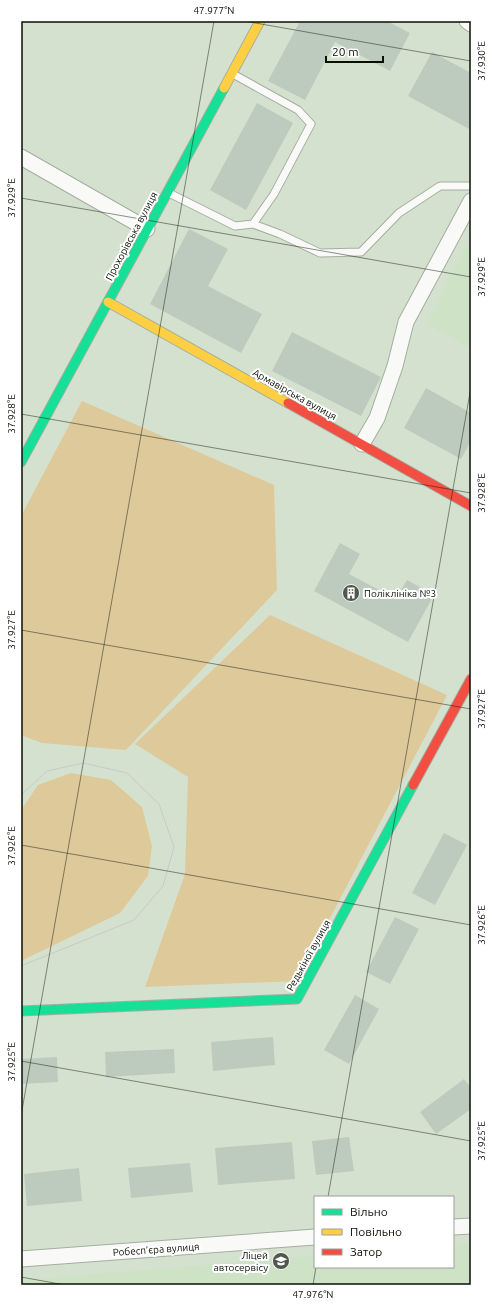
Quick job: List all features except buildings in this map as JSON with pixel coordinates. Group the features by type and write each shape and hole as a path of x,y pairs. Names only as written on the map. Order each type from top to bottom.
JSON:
{"street":[{"name":"Прохорівська вулиця","path":"21,462 260,21"},
{"path":"467,21 471,24"},
{"path":"21,158 147,229"},
{"path":"362,444 377,418 395,366 406,322 471,201"},
{"name":"Армавірська вулиця","path":"108,302 471,506"},
{"name":"Редькіної вулиця","path":"21,1011 297,999 471,679"},
{"path":"454,1227 471,1226"},
{"name":"Робесп’єра вулиця","path":"21,1259 314,1237"}],"lane":[{"path":"232,73 298,110 311,124 274,194 253,224"},
{"path":"168,192 235,226 253,224 280,234 320,253 361,252 399,213 440,186 471,186"}],"shaded area":[{"path":"471,236 471,348 427,324"},
{"path":"82,401 274,485 277,590 126,750 42,743 21,735 21,516"},
{"path":"270,615 447,695 297,981 145,987 185,874 188,777 135,744"},
{"path":"71,773 111,780 142,807 152,846 148,876 120,913 21,961 21,810 38,785"},
{"name":"Ліцей автосервісу","path":"471,1243 471,1285 21,1285 21,1280 314,1256 314,1268 454,1268 454,1245"}],"tram line":[{"path":"21,795 47,771 83,763 127,773 159,804 174,847 163,886 134,920 21,966"}],"traffic: fast":[{"path":"21,462 224,88"},
{"path":"21,1011 297,999 413,785"}],"traffic: slow":[{"path":"224,88 260,21"},
{"path":"108,302 288,403"}],"traffic: jam":[{"path":"288,403 471,506"},
{"path":"413,785 471,679"}],"place":[{"name":"Поліклініка №3","path":"351,593"},
{"name":"Ліцей автосервісу","path":"281,1261"}]}
